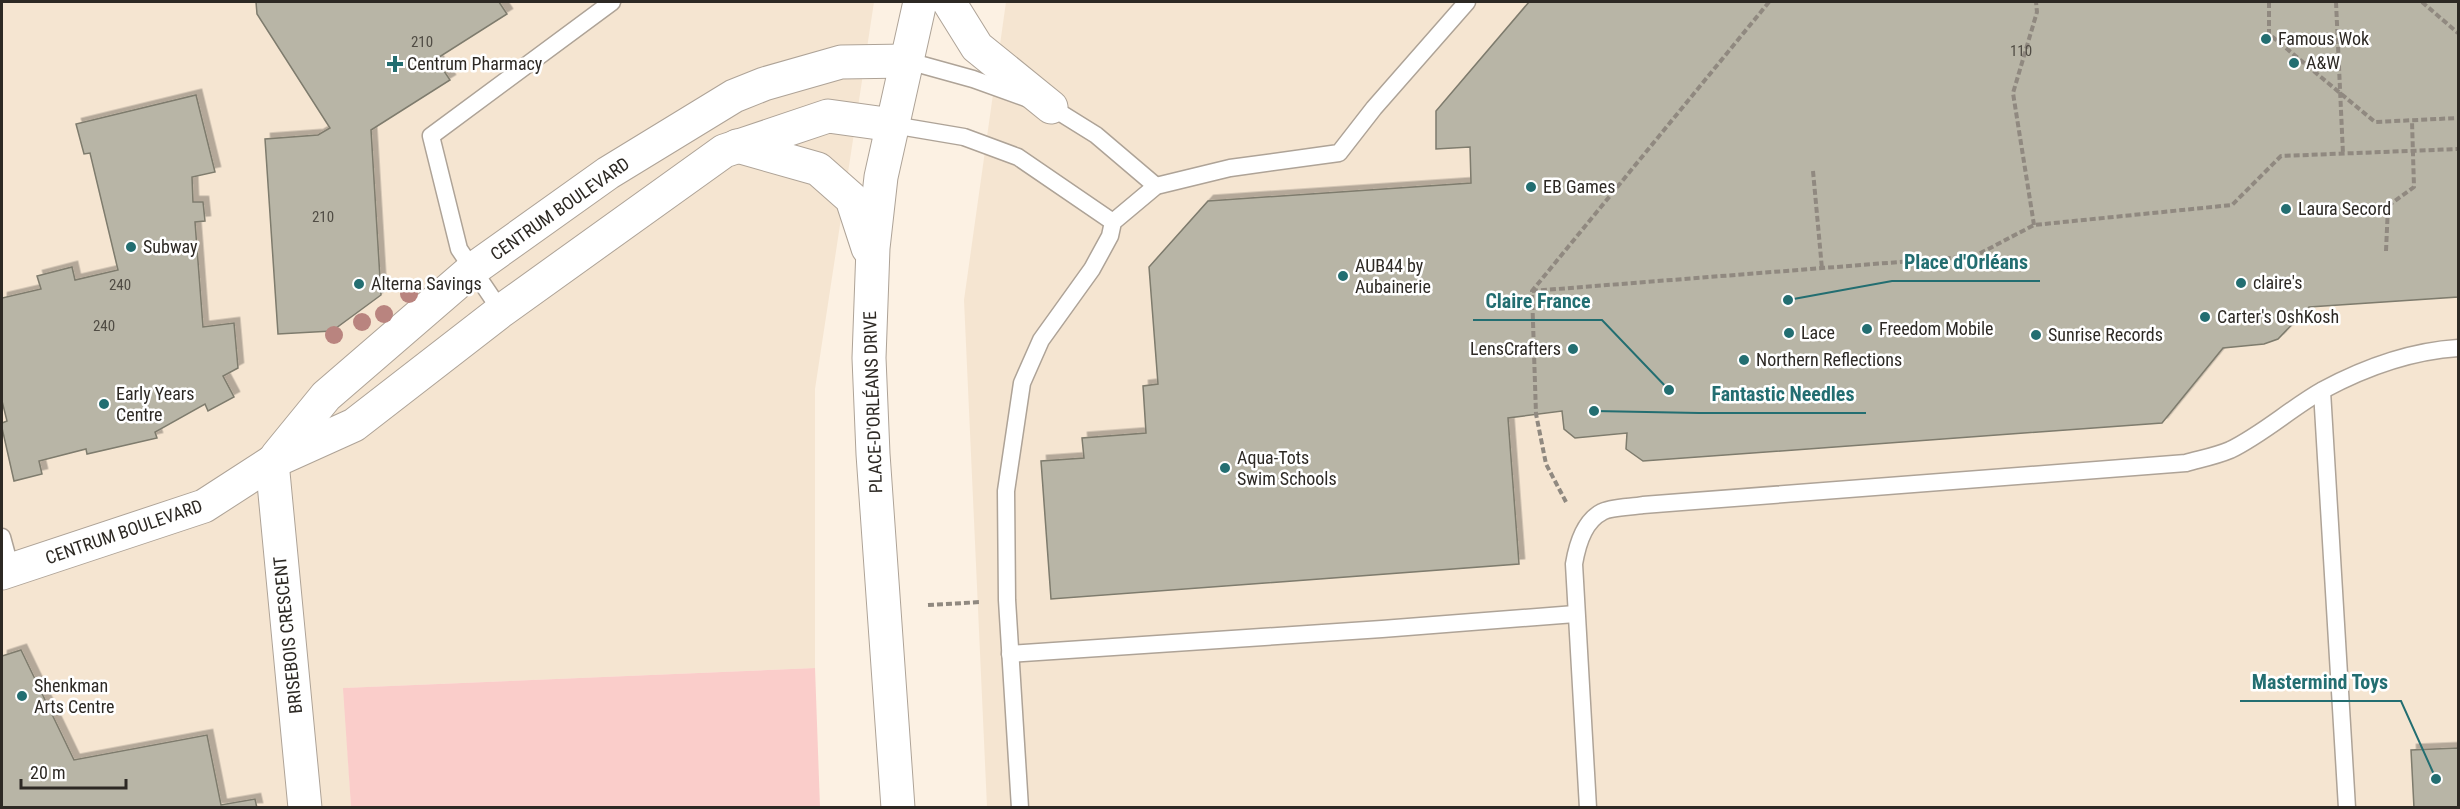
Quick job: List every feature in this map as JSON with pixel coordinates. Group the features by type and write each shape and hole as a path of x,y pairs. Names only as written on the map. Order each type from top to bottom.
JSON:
{"street":[{"name":"PLACE-D'ORLÉANS DRIVE","path":"898,807 873,454 869,358 872,261 881,177 920,2"},
{"path":"949,2 977,47 1051,107"},
{"name":"CENTRUM BOULEVARD","path":"272,462 326,396 472,270 608,173 734,96 764,84 841,63 908,61"},
{"name":"CENTRUM BOULEVARD","path":"6,572 204,506 272,462 354,425 501,311 724,151 828,116 893,125"},
{"path":"737,146 818,169 852,199 872,261"},
{"name":"BRISEBOIS CRESCENT","path":"272,462 305,807"}],"lane":[{"path":"501,311 459,249 431,136 612,2"},
{"path":"1020,807 1007,600 1006,491 1022,382 1041,340 1092,269 1110,236 1113,222 1156,186 1230,168 1339,153 1374,108 1467,2"},
{"path":"908,61 973,79 1051,107 1096,135 1156,186"},
{"path":"893,125 964,137 1018,157 1113,222"},
{"path":"1588,807 1575,614 1574,564 1577,546 1587,526 1602,511 1643,505 2186,463 2229,450 2275,423 2322,391 2366,370 2418,354 2458,348"},
{"path":"2322,391 2348,807"},
{"path":"2,537 6,572"},
{"path":"1010,654 1575,614"}],"path":[{"path":"1566,502 1546,464 1536,414 1533,291 1769,2"},
{"path":"2034,225 2013,93 2037,12 2036,2"},
{"path":"2269,2 2269,34 2375,122 2458,118"},
{"path":"2336,2 2343,154"},
{"path":"2422,2 2458,33"},
{"path":"2386,250 2388,207 2414,187 2412,121"},
{"path":"1533,291 1975,256 2034,225 2232,205 2281,156 2458,149"},
{"path":"1813,171 1822,268"},
{"path":"928,605 1007,600"}],"shaded area":[{"path":"2,2 874,2 815,389 815,668 344,688 351,807 2,808"},
{"path":"1006,2 2458,2 2458,807 987,807 964,300"},
{"path":"815,668 820,807 351,807 343,688"}],"building":[{"path":"256,2 499,2 507,14 436,59 450,80 371,130 381,295 332,331 278,334 265,139 318,135 330,128 257,14"},
{"path":"1529,2 2458,2 2458,297 2309,307 2278,339 2264,344 2223,348 2162,423 1643,461 1626,449 1627,433 1575,438 1564,429 1562,411 1508,418 1519,564 1051,599 1041,461 1084,458 1082,438 1146,433 1143,386 1158,384 1149,267 1208,201 1471,183 1470,147 1436,149 1436,111"},
{"path":"196,95 215,172 192,177 193,202 203,202 205,221 195,222 203,327 234,323 238,368 223,376 234,397 208,411 205,404 155,432 157,438 87,454 86,449 39,461 42,474 14,481 2,428 2,423 7,421 2,401 2,298 41,289 37,276 72,267 75,280 118,270 90,153 84,154 76,124"},
{"name":"Shenkman Arts Centre","path":"21,650 74,760 207,735 221,805 255,799 257,808 2,808 2,656"},
{"path":"2458,748 2458,808 2414,808 2411,750"}],"place":[{"name":"Famous Wok","path":"2266,39"},
{"name":"A&W","path":"2294,63"},
{"name":"Centrum Pharmacy","path":"395,64"},
{"name":"EB Games","path":"1531,187"},
{"name":"Laura Secord","path":"2286,209"},
{"name":"Subway","path":"131,247"},
{"name":"AUB44 by Aubainerie","path":"1343,276"},
{"name":"claire's","path":"2241,283"},
{"name":"Alterna Savings","path":"359,284"},
{"name":"Place d'Orléans","path":"1788,300"},
{"name":"Carter's OshKosh","path":"2205,317"},
{"name":"Freedom Mobile","path":"1867,329"},
{"name":"Lace","path":"1789,333"},
{"name":"Sunrise Records","path":"2036,335"},
{"name":"LensCrafters","path":"1573,349"},
{"name":"Northern Reflections","path":"1744,360"},
{"name":"Claire France","path":"1669,390"},
{"name":"Early Years Centre","path":"104,404"},
{"name":"Fantastic Needles","path":"1594,411"},
{"name":"Aqua-Tots Swim Schools","path":"1225,468"},
{"name":"Shenkman Arts Centre","path":"22,696"},
{"name":"Mastermind Toys","path":"2436,779"}]}
